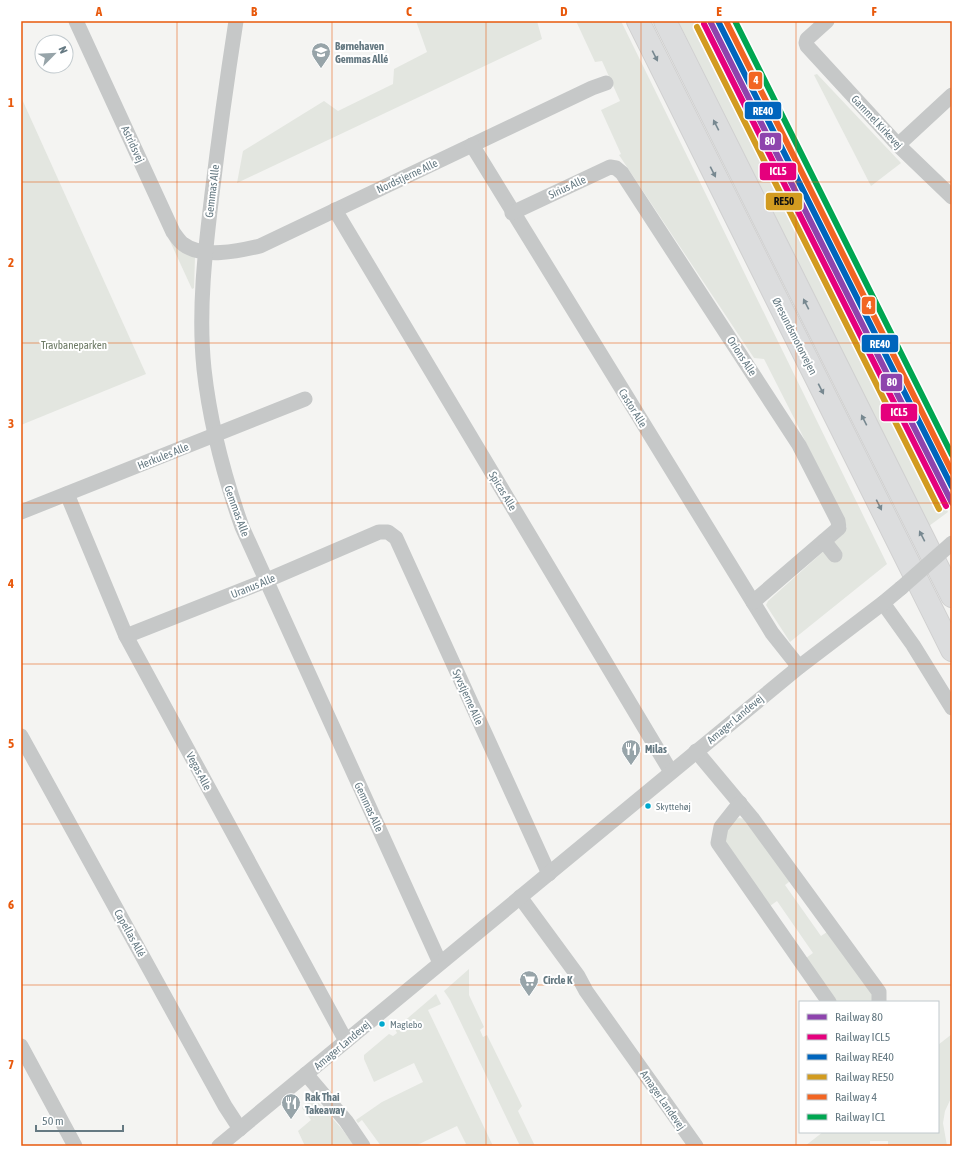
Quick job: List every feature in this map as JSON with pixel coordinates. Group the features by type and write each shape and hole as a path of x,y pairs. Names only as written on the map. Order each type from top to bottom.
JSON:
{"highway":[{"name":"Øresundsmotorvejen","path":"638,21 952,650"},
{"path":"665,21 952,596"}],"street":[{"name":"Astridsvej","path":"76,21 173,232 182,244 191,248 205,251"},
{"name":"Gemmas Alle","path":"236,21 221,114 205,251 202,309 204,368 214,435 229,490 242,527 440,963"},
{"name":"Gammel Kirkevej","path":"826,21 806,43 898,145 952,197"},
{"name":"Nordstjerne Alle","path":"205,251 231,253 260,246 592,88 606,83"},
{"path":"898,145 952,95"},
{"name":"Castor Alle","path":"472,145 512,213 772,633 799,666"},
{"name":"Sirius Alle","path":"512,213 610,167 616,168 622,173"},
{"name":"Orions Alle","path":"622,173 799,445 838,521 839,528 753,602"},
{"name":"Spicas Alle","path":"335,210 671,772"},
{"name":"Herkules Alle","path":"21,512 305,399"},
{"name":"Vegas Alle","path":"67,494 126,636 346,1041"},
{"name":"Uranus Alle","path":"126,636 266,581 379,532"},
{"name":"Syvstjerne Alle","path":"379,532 388,532 396,538 549,874"},
{"path":"824,541 835,555"},
{"name":"Amager Landevej","path":"219,1146 799,666 883,603 952,543"},
{"path":"883,603 913,645 952,708"},
{"name":"Capellas Allé","path":"21,736 225,1106 240,1129"},
{"path":"696,751 740,803 879,992 879,1001"},
{"path":"740,803 721,827 718,843 828,1001"},
{"name":"Amager Landevej","path":"520,897 578,976 586,991 696,1146"},
{"path":"21,1046 75,1146"},
{"path":"306,1074 346,1121 363,1146"}],"green space":[{"path":"416,21 537,21 542,39 237,183 243,151 324,101 338,111 393,84 394,69 427,52"},
{"path":"576,21 621,21 887,564 790,642 766,605 768,601 843,534 847,527 764,359 754,358 619,155 621,154 601,110 620,101 602,61 595,62"},
{"path":"678,21 703,21 948,512 929,526"},
{"path":"817,74 901,163 871,186 814,75"},
{"name":"Travbaneparken","path":"21,97 146,374 21,425"},
{"path":"169,239 195,256 194,288 192,289"},
{"path":"739,818 745,819 793,879 785,885 821,936 830,930 870,987 874,1001 834,1001 806,958 813,953 777,901 770,906 725,845 723,833 732,821"},
{"path":"469,969 469,995 484,1027 480,1030 483,1037 487,1035 522,1106 518,1111 535,1146 520,1146 450,1000 444,991"},
{"path":"436,994 441,1004 428,1010 493,1146 463,1146 466,1144 457,1126 415,1146 381,1146 362,1120 358,1123 356,1120 382,1102 423,1082 414,1063 374,1082 364,1059 364,1055 389,1034 393,1036 397,1033 395,1029"},
{"path":"952,1034 952,1096 945,1111 943,1123 947,1146 888,1146 888,1141 870,1141 870,1146 805,1146 822,1133 939,1133 939,1044"},
{"path":"314,1098 355,1146 305,1146 298,1131 311,1120 302,1108"}],"rail line":[{"name":"80","path":"710,21 952,503"},
{"name":"RE40","path":"718,21 952,487"},
{"name":"4","path":"726,21 952,472"},
{"name":"IC1","path":"735,21 952,455"},
{"name":"ICL5","path":"704,24 946,506"},
{"name":"RE50","path":"697,27 939,509"}],"place":[{"name":"Børnehaven Gemmas Allé","path":"321,69"},
{"name":"Milas","path":"631,766"},
{"name":"Skyttehøj","path":"648,806"},
{"name":"Circle K","path":"529,997"},
{"name":"Maglebo","path":"382,1024"},
{"name":"Rak Thai Takeaway","path":"291,1120"}]}
